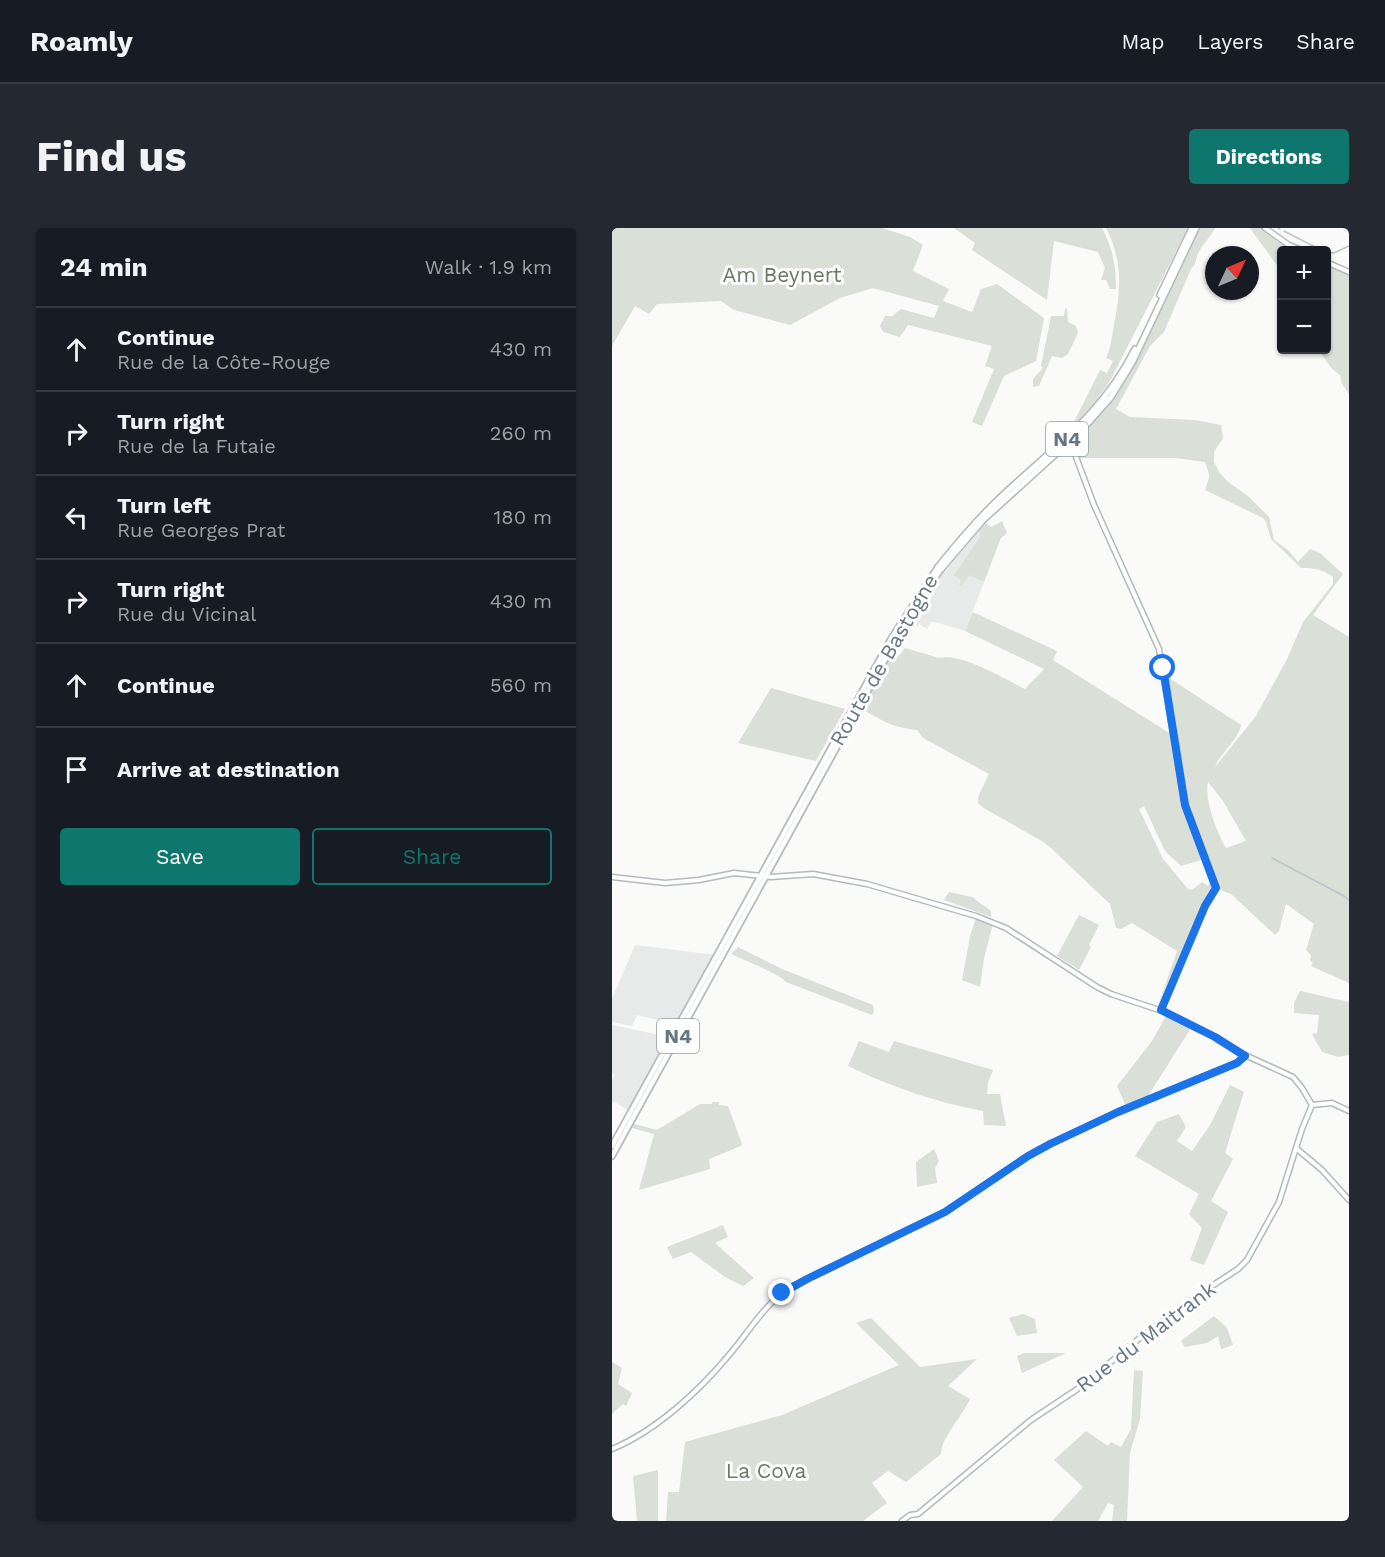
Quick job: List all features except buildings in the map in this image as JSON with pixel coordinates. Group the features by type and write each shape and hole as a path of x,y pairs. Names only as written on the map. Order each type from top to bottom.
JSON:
{"highway":[{"name":"Route de Bastogne","path":"940,568 983,520 1098,414 1122,380 1194,228"},
{"name":"Route de Bastogne","path":"940,568 980,518 1078,429 1108,394 1134,350 1194,228"}],"main road":[{"name":"Route de Bastogne","path":"612,1156 901,621 940,568"},
{"name":"Route de Bastogne","path":"612,1146 763,877"}],"street":[{"path":"1265,228 1295,246"},
{"path":"1331,264 1349,272"},
{"path":"1070,441 1094,505 1159,649 1185,805 1216,888 1205,906 1161,1010"},
{"path":"612,877 665,883 699,880 734,873 763,877 813,874 849,880 976,916 1019,934 1097,987 1111,994 1161,1010 1215,1037 1245,1056 1293,1077 1307,1094 1312,1105 1332,1103 1349,1111"},
{"path":"612,1449 627,1443 657,1423 702,1384 771,1304 786,1290 945,1212 1039,1150 1118,1112 1237,1063 1245,1056"},
{"name":"Rue du Maitrank","path":"902,1521 910,1515 918,1514 1031,1420 1079,1388 1141,1337 1242,1265 1277,1208 1312,1105"},
{"path":"1296,1149 1322,1170 1349,1200"}],"shaded area":[{"path":"976,532 980,533 980,537 954,575 970,574 984,582 965,631 935,622 931,622 927,629 919,624 917,627 915,621 917,616 911,613 941,569 944,571"},
{"path":"635,945 716,955 675,1024 637,1015 632,1026 612,1022 612,999"},
{"path":"612,1025 669,1037 629,1111 612,1102 612,1080 615,1075 612,1073"}],"green space":[{"name":"Am Beynert","path":"612,228 882,228 910,237 923,245 913,271 949,289 943,301 972,312 981,289 997,284 1044,318 1036,361 1004,376 982,426 972,422 994,369 985,366 992,346 908,325 900,337 883,332 880,326 885,316 892,316 901,309 934,318 939,306 873,288 840,298 790,325 734,310 721,301 657,304 649,314 635,306 612,346"},
{"path":"954,228 1102,228 1113,258 1116,289 1110,289 1106,280 1101,280 1105,268 1098,252 1054,241 1047,300 972,250 975,243"},
{"path":"1106,228 1188,228 1110,381 1075,425 1074,422 1100,370 1107,373 1113,361 1106,358 1116,312 1119,275 1112,240"},
{"path":"1198,228 1215,228 1198,253 1164,332 1150,346 1116,409 1130,417 1195,420 1221,425 1223,438 1214,452 1214,462 1228,482 1248,496 1269,517 1274,540 1288,550 1298,562 1310,549 1320,553 1343,574 1313,615 1349,637 1349,983 1311,966 1313,963 1310,960 1311,955 1306,950 1314,924 1286,904 1279,931 1275,935 1231,894 1216,888 1209,898 1162,1007 1158,1006 1177,951 1132,923 1121,929 1116,928 1110,904 1053,850 1045,843 982,807 978,803 978,797 989,774 923,738 917,730 888,723 862,709 891,652 900,655 905,648 939,658 948,657 971,663 1025,689 1044,669 965,631 973,612 1057,651 1053,660 1171,734 1185,811 1201,860 1181,866 1165,851 1144,806 1139,809 1163,859 1188,889 1192,890 1202,882 1208,886 1210,882 1216,882 1189,811 1166,676 1241,725 1215,767 1256,716 1287,659 1303,622 1333,584 1333,577 1318,570 1301,568 1271,539 1263,518 1205,490 1209,475 1205,462 1175,458 1080,458 1076,439 1097,417 1131,366 1160,312","holes":["1208,782 1223,801 1246,841 1226,848 1215,825 1208,797"]},
{"path":"1250,228 1262,228 1290,246 1277,246 1277,265"},
{"path":"1331,267 1349,275 1349,394 1342,384 1340,375 1321,354 1331,354"},
{"path":"1067,308 1068,322 1076,326 1078,333 1068,354 1062,358 1052,356 1039,386 1033,387 1033,379 1043,368 1041,366 1051,316 1064,316"},
{"path":"1002,521 1007,533 1001,538 984,582 970,575 961,586 959,585 961,580 954,575 980,537 980,533 976,532 985,522 991,527"},
{"path":"771,688 845,709 816,761 738,743"},
{"path":"949,892 972,897 991,911 991,917 944,900"},
{"path":"1079,915 1099,925 1079,970 1057,956"},
{"path":"976,918 993,924 984,958 980,987 962,980 970,936"},
{"path":"738,947 782,969 873,1005 874,1012 872,1015 786,982 769,971 731,954"},
{"path":"1300,991 1349,1002 1349,1055 1338,1057 1322,1052 1312,1034 1317,1033 1319,1015 1294,1013 1294,1003"},
{"path":"1166,1016 1191,1028 1148,1096 1126,1106 1117,1086 1152,1041"},
{"path":"859,1041 889,1052 894,1041 993,1070 988,1082 987,1094 1000,1094 1006,1126 984,1125 983,1111 914,1093 848,1066"},
{"path":"1230,1085 1244,1092 1225,1153 1233,1159 1211,1201 1228,1212 1204,1265 1190,1260 1202,1228 1189,1214 1199,1194 1135,1156 1157,1122 1179,1114 1186,1127 1177,1141 1192,1151 1210,1125"},
{"path":"712,1102 728,1106 741,1146 709,1159 710,1169 639,1190 654,1134 632,1128 634,1124 657,1130 700,1104 712,1104"},
{"path":"934,1149 939,1161 935,1168 937,1183 917,1187 916,1162"},
{"path":"723,1225 728,1237 715,1243 754,1278 743,1286 725,1277 691,1252 673,1259 667,1247"},
{"path":"1023,1314 1035,1319 1037,1333 1017,1336 1009,1318"},
{"path":"1214,1316 1227,1328 1233,1345 1221,1349 1218,1336 1207,1343 1185,1347 1181,1341"},
{"name":"La Cova","path":"871,1318 920,1367 977,1359 948,1386 970,1399 948,1434 941,1454 906,1482 888,1471 872,1483 887,1503 863,1521 666,1521 668,1492 679,1492 685,1442 782,1415 899,1365 856,1323"},
{"path":"1024,1353 1066,1353 1022,1373 1017,1356"},
{"path":"612,1362 622,1368 618,1384 632,1393 626,1406 623,1404 612,1414"},
{"path":"1134,1370 1143,1371 1140,1419 1130,1453 1127,1521 1112,1521 1114,1505 1108,1503 1098,1521 1052,1521 1083,1487 1054,1460 1086,1431 1108,1446 1111,1442 1121,1447 1131,1429"},
{"path":"658,1470 658,1521 637,1521 633,1476"}],"waterway":[{"path":"1284,231 1313,246"},
{"path":"1331,253 1349,246"},
{"path":"1272,858 1349,900"}],"route":[{"path":"782,1293 945,1212 1028,1156 1050,1144 1118,1112 1237,1063 1245,1056 1215,1037 1161,1010 1205,906 1216,888 1187,814 1163,668"}]}
